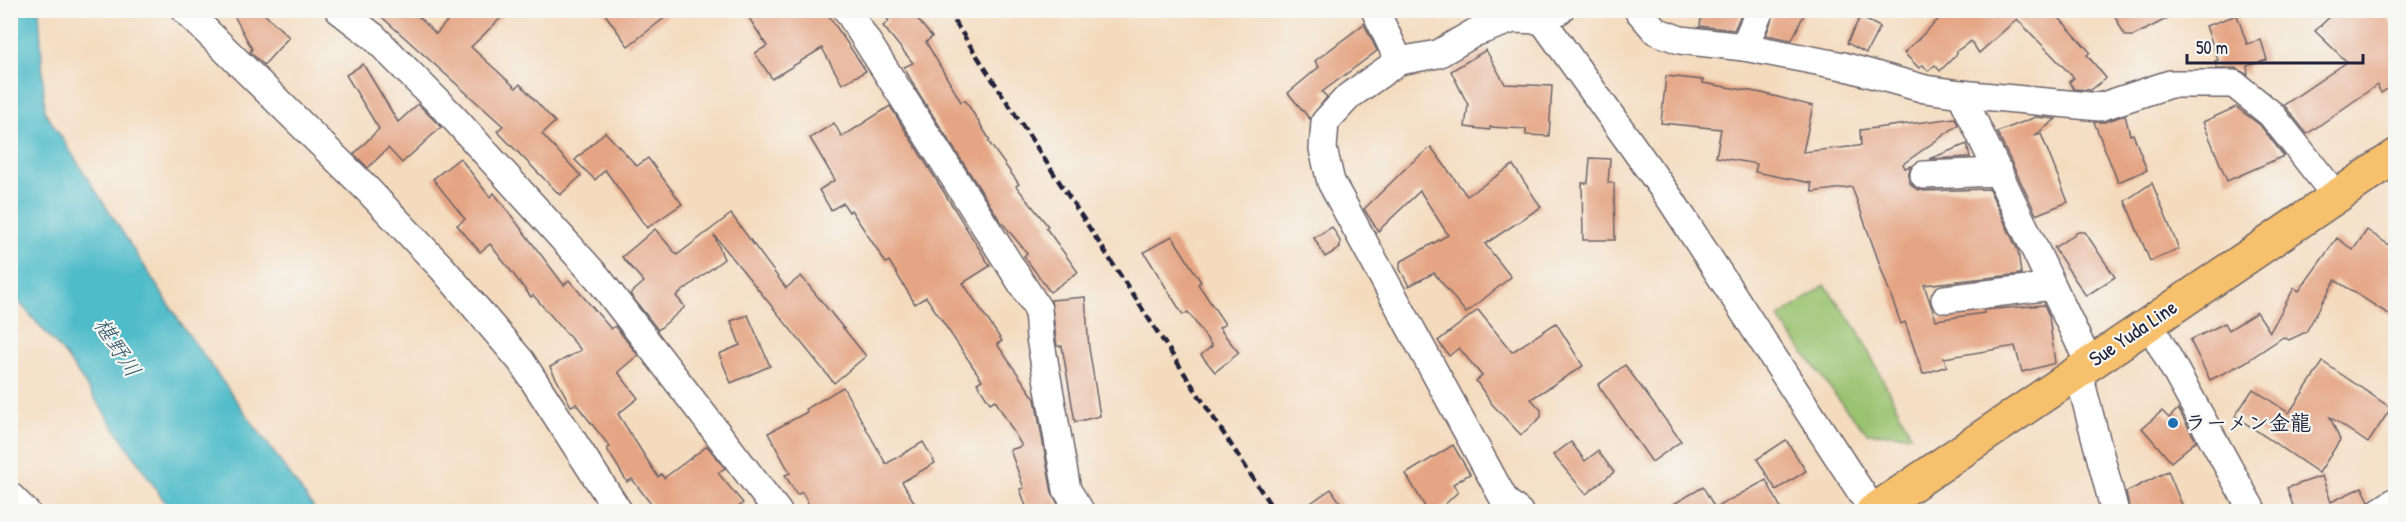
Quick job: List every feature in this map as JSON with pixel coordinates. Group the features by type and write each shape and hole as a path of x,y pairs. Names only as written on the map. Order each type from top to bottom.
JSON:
{"main road":[{"name":"Sue Yuda Line","path":"1873,511 2396,156"}],"street":[{"path":"185,10 366,188 443,269 521,361 619,512"},
{"path":"339,10 374,37 454,118 598,279 778,512"},
{"path":"847,10 1038,309 1040,338 1067,490 1081,512"},
{"path":"1375,10 1399,61"},
{"path":"1638,10 1656,31 1680,40 1744,47 1843,66 1926,89 1961,94 1983,94 2042,104 2100,107 2170,84 2234,84 2271,114 2336,196"},
{"path":"1744,47 1760,10"},
{"path":"1519,512 1505,501 1331,182 1323,149 1325,122 1349,96 1399,61 1438,54 1474,33 1514,19 1546,14 1671,200 1873,511"},
{"path":"1961,94 2052,286 2083,367 2115,512"},
{"path":"1924,175 1999,172"},
{"path":"1946,299 2052,286"},
{"path":"2149,323 2253,512"},
{"path":"10,496 27,512"},
{"path":"2379,512 2396,501"}],"green space":[{"path":"1825,285 1857,329 1911,435 1867,433 1842,404 1778,318"}],"water":[{"name":"椹野川","path":"10,11 39,11 45,112 186,331 316,511 171,511 66,356 11,293"}],"building":[{"path":"231,10 260,10 289,37 264,65 250,52 252,49"},
{"path":"374,10 412,10 436,34 457,10 509,10 471,47 516,88 520,84 555,122 542,134 581,176 560,195 497,131 503,126"},
{"path":"602,10 675,10 628,46"},
{"path":"744,10 825,10 866,71 842,84 822,48 772,79 755,53 767,46"},
{"path":"880,10 910,10 932,37 926,42 961,102 965,100 990,140 988,141 1019,184 1016,186 1048,226 1046,228 1078,272 1050,292 1024,256 1027,253 999,219 916,89 904,67 913,63 883,26 889,21"},
{"path":"1702,10 1743,10 1734,30 1700,26"},
{"path":"1775,10 1806,10 1792,40 1766,35"},
{"path":"1948,10 2052,10 2090,52 2087,55 2106,78 2091,90 2074,89 2069,82 2074,78 2017,19 1979,53 1971,41 1957,51 1957,54 1940,71 1935,65 1928,71 1923,65 1919,68 1904,53"},
{"path":"2112,10 2184,10 2133,36 2125,36"},
{"path":"2337,10 2382,10 2396,32 2396,83 2381,93 2377,85 2307,134 2284,105 2347,62 2315,31"},
{"path":"2237,15 2247,44 2261,40 2267,60 2247,66 2248,75 2235,68 2217,68 2215,61 2218,60 2206,26"},
{"path":"1860,17 1880,27 1866,53 1847,43"},
{"path":"1364,24 1377,51 1322,92 1327,97 1310,119 1288,93 1319,67 1315,61"},
{"path":"1486,50 1505,84 1552,86 1549,136 1526,135 1526,129 1490,127 1490,130 1465,127 1468,105 1451,71"},
{"path":"363,64 398,122 418,104 441,127 402,163 388,148 368,168 354,154 379,129 346,75"},
{"path":"1666,76 1703,80 1703,83 1762,93 1813,106 1803,152 1861,145 1860,130 1955,118 1958,125 1903,164 1905,168 1911,166 1908,175 1910,183 1916,189 1925,191 1989,189 2018,251 2021,274 1924,285 1936,320 1984,313 1984,310 2044,305 2049,316 2055,363 2022,372 2015,346 1944,358 1947,366 1923,374 1905,322 1901,324 1852,187 1812,192 1811,183 1755,172 1757,164 1716,157 1721,129 1661,123"},
{"path":"890,106 990,266 963,283 1002,341 997,344 1035,399 1052,493 1059,506 1042,512 1028,512 1020,489 1024,488 1010,450 1022,446 995,400 990,403 977,383 982,380 926,297 915,304 889,261 886,263 851,210 849,212 843,203 831,210 819,190 835,180 810,138 834,123 842,137"},
{"path":"2236,107 2260,125 2284,156 2227,181 2203,122"},
{"path":"2125,115 2130,135 2133,134 2147,170 2118,182 2094,122 2105,122"},
{"path":"2036,117 2056,119 2034,136 2041,134 2068,202 2038,214 1997,132"},
{"path":"605,132 637,166 648,158 682,204 647,228 605,170 595,180 575,160"},
{"path":"1967,144 1970,157 1929,159"},
{"path":"1431,147 1467,196 1513,165 1541,207 1485,244 1511,277 1466,313 1434,273 1409,286 1400,269 1400,262 1448,235 1420,191 1378,231 1364,209"},
{"path":"460,158 490,197 494,193 564,285 569,280 611,329 615,326 638,355 618,372 638,398 618,414 658,477 661,474 664,478 707,446 725,468 718,473 743,503 733,512 657,512 632,479 627,482 607,449 610,447 576,404 571,406 550,367 581,350 533,295 531,297 490,244 480,252 457,225 465,219 433,179"},
{"path":"1590,158 1610,159 1608,183 1614,183 1615,240 1583,240 1582,183 1588,183"},
{"path":"2152,183 2179,249 2150,261 2125,201"},
{"path":"731,214 786,288 801,276 866,356 834,383 714,235 724,259 676,296 685,307 658,330 630,294 644,282 622,257 655,229 677,255"},
{"path":"1332,227 1340,241 1340,248 1325,257 1314,238"},
{"path":"2367,230 2396,250 2396,319 2335,280 2306,332 2289,340 2283,337 2244,363 2210,380 2190,340 2225,323 2229,330 2257,312 2270,332 2294,288 2299,291 2337,238 2353,250"},
{"path":"2078,232 2085,232 2115,277 2086,296 2054,248"},
{"path":"1172,236 1201,282 1198,284 1225,324 1219,328 1239,353 1215,372 1201,355 1212,346 1188,312 1183,315 1144,252"},
{"path":"1085,297 1089,348 1100,416 1075,422 1062,346 1057,346 1051,300"},
{"path":"1478,310 1512,352 1556,323 1583,366 1531,399 1541,410 1541,417 1521,435 1492,404 1476,381 1482,376 1459,348 1449,356 1438,341"},
{"path":"748,315 770,366 731,383 719,354 740,345 731,321"},
{"path":"2323,362 2391,408 2368,443 2330,417 2340,440 2319,473 2235,416 2253,389 2289,413"},
{"path":"1625,365 1681,441 1652,462 1598,385"},
{"path":"843,387 886,464 923,442 935,463 902,482 920,512 813,512 802,492 797,495 785,475 790,473 768,433 807,412 806,409"},
{"path":"2178,409 2196,441 2171,462 2142,428 2162,411 2169,418"},
{"path":"1786,440 1806,471 1776,490 1757,459"},
{"path":"1571,442 1585,461 1598,451 1614,472 1586,494 1553,455"},
{"path":"1453,445 1470,474 1453,484 1458,492 1437,512 1428,512 1406,474"},
{"path":"2168,471 2185,512 2130,512 2126,492"},
{"path":"2322,476 2331,502 2362,487 2369,501 2357,512 2295,512 2287,488"},
{"path":"1766,480 1783,512 1660,512 1703,487 1715,508"},
{"path":"1331,489 1342,505 1332,512 1298,512"}],"railway":[{"path":"947,10 1275,512"}],"place":[{"name":"ラーメン金龍","path":"2173,423"}]}
